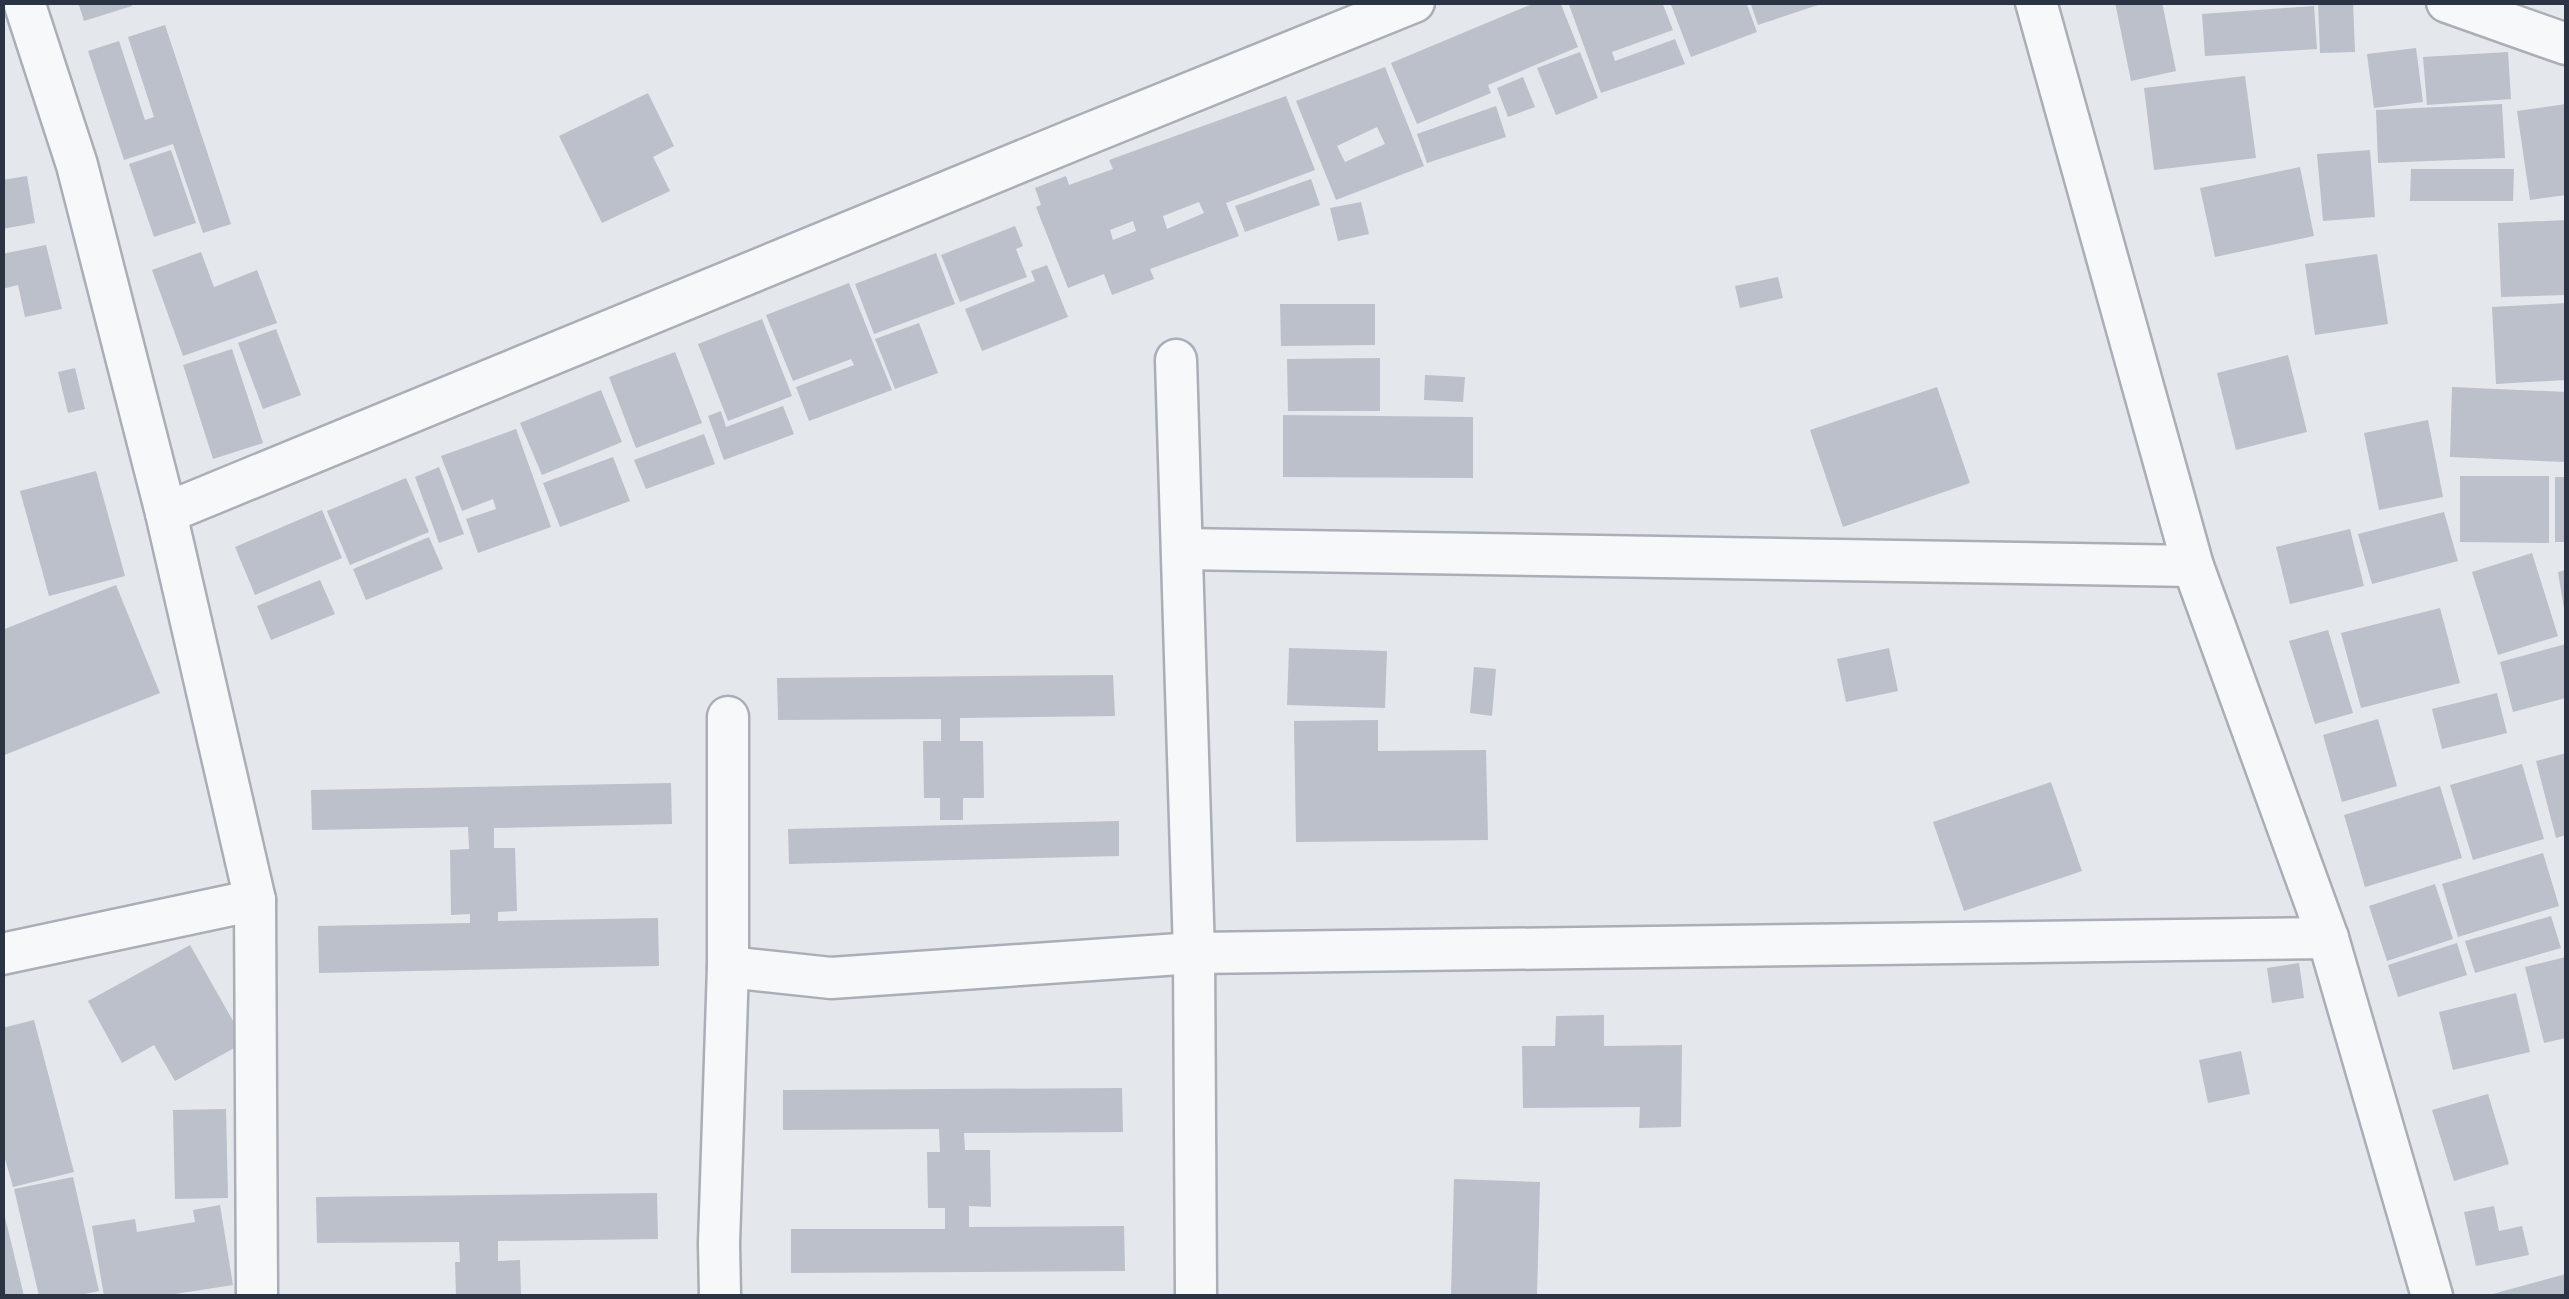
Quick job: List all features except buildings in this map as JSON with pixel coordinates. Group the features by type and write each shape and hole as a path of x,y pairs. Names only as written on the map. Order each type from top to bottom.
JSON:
{"street":[{"path":"24,2 77,165 166,513 255,900 257,1296"},
{"path":"166,513 1414,2"},
{"path":"2036,2 2192,566 2328,938 2432,1296"},
{"path":"2447,2 2566,44"},
{"path":"1176,360 1194,954 1196,1296"},
{"path":"1182,550 2192,566"},
{"path":"720,1296 728,966 728,718"},
{"path":"2,954 255,900"},
{"path":"728,966 831,978 1194,954 2328,938"}]}
